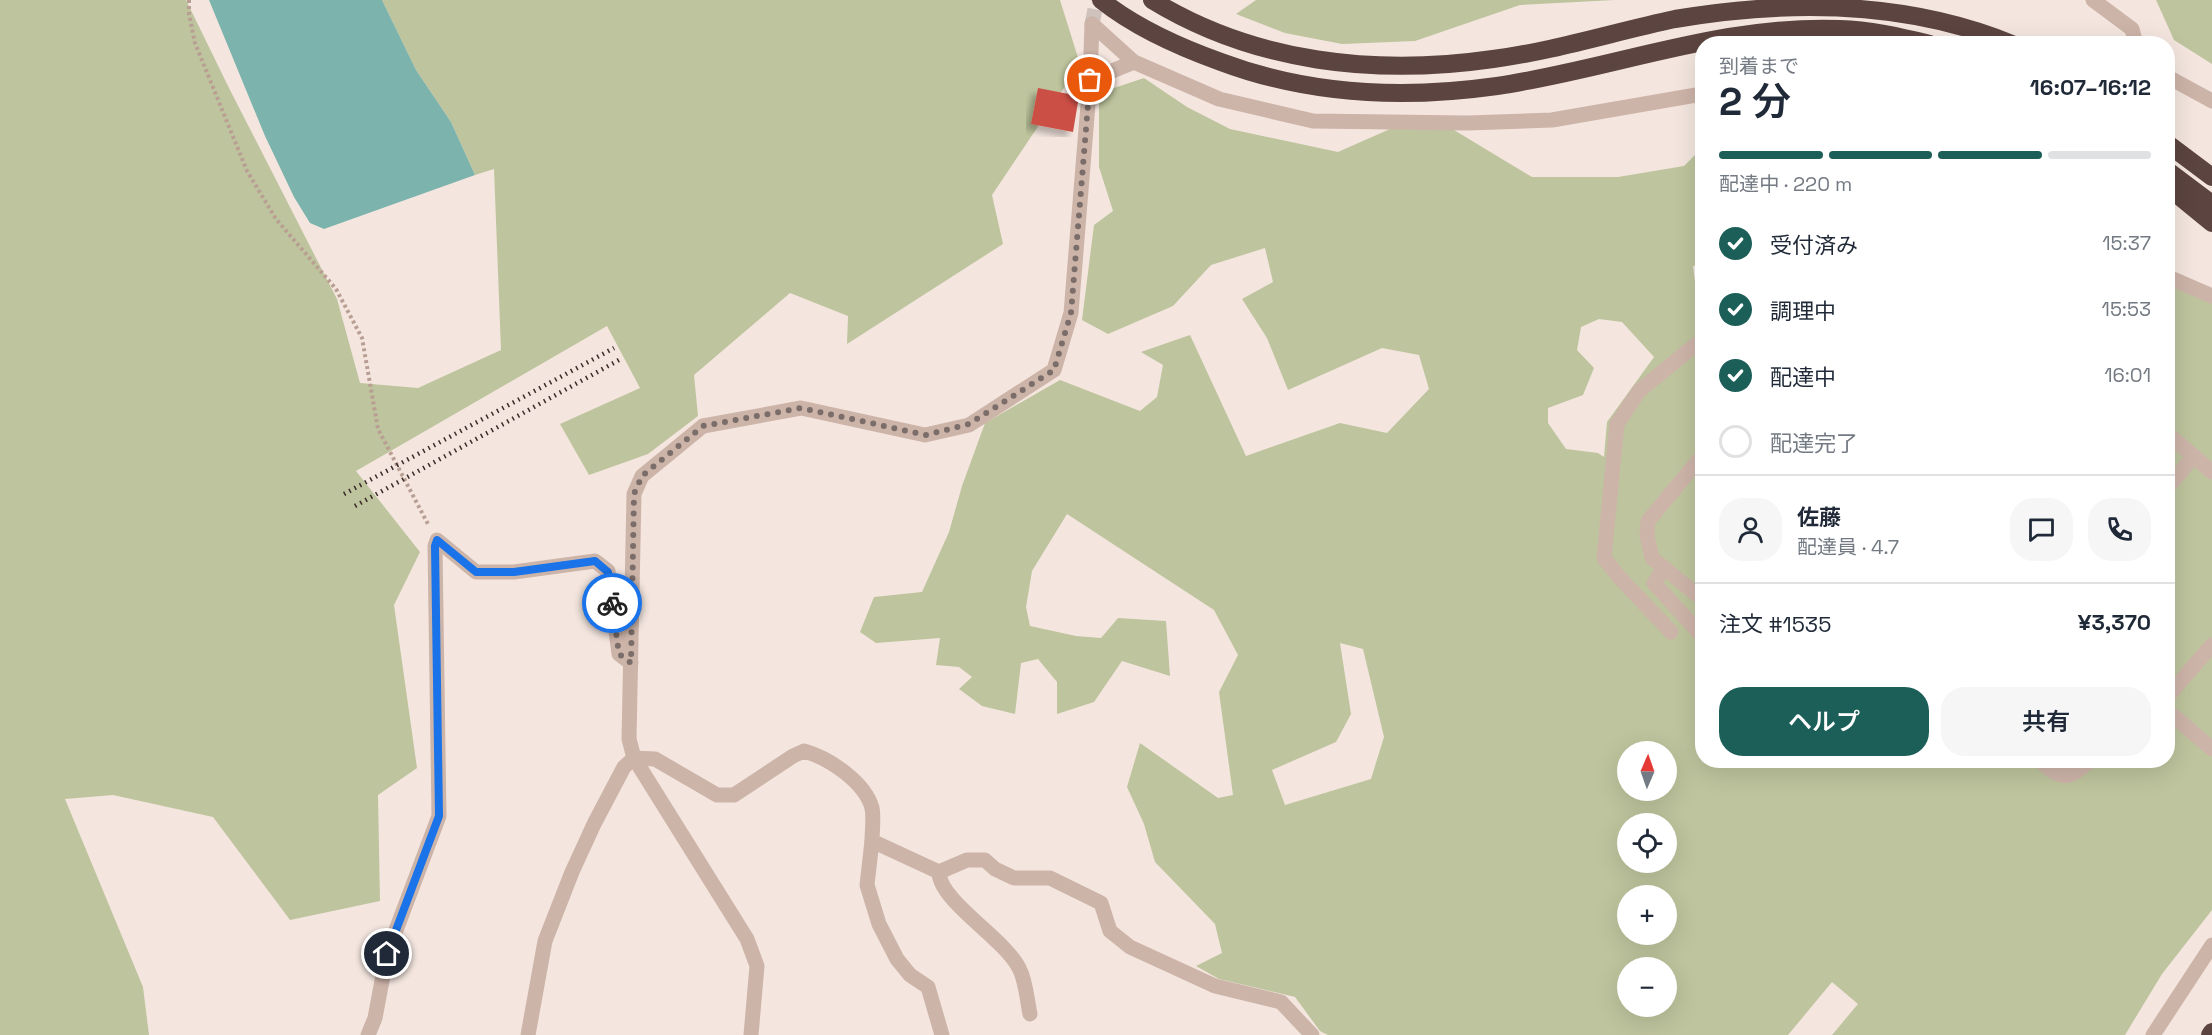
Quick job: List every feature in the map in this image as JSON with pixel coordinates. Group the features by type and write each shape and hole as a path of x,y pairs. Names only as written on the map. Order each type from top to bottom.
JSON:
{"highway":[{"path":"1101,0 1147,30 1192,52 1242,70 1280,81 1376,93 1438,92 1498,86 1695,45"},
{"path":"1152,0 1203,27 1252,46 1286,55 1328,62 1378,66 1437,65 1494,59 1676,19 1789,2 1843,2 1891,6 1944,18 1997,36"},
{"path":"1742,36 1790,30 1841,29 1896,36"},
{"path":"2175,148 2212,175"},
{"path":"2175,176 2212,204"},
{"path":"2175,193 2212,223"}],"street":[{"path":"2093,0 2132,29 2134,36"},
{"path":"751,1035 757,966 747,939 634,758 629,740 634,494 642,476 703,426 801,408 926,435 969,424 1054,370 1071,313 1090,80 1092,24 1134,62 1219,99 1313,121 1468,123 1552,120 1695,95"},
{"path":"1090,80 1134,62"},
{"path":"2175,80 2212,100"},
{"path":"2175,280 2212,296"},
{"path":"1671,632 1618,577 1604,558 1617,424 1639,392 1695,344"},
{"path":"2175,440 2212,472"},
{"path":"2175,479 2194,456"},
{"path":"1695,464 1648,521 1647,536 1652,558 1695,593"},
{"path":"368,1035 375,1018 387,954 439,816 435,546 437,540 476,572 514,572 595,561 608,572 619,654 631,663"},
{"path":"1664,569 1654,583 1695,628"},
{"path":"2175,688 2212,645"},
{"path":"2175,717 2212,749"},
{"path":"528,1035 545,941 572,872 624,767 634,758 655,759 717,795 734,795 804,751 812,753 853,778 865,791 872,809 872,841 867,885 879,924 897,959 909,975 928,987 942,1035"},
{"path":"2048,768 2056,775 2065,778 2082,768"},
{"path":"872,841 939,872 967,860 985,860 995,869 1014,878 1050,878 1101,903 1110,931 1130,947 1215,986 1281,1002 1312,1035"},
{"path":"939,872 945,892 1003,945 1020,969 1030,1014"},
{"path":"2153,1035 2212,945"}],"path":[{"path":"189,0 195,43 247,171 276,219 336,290 362,338 378,429 437,540"}],"green space":[{"path":"0,0 186,0 337,299 360,383 418,388 501,350 494,169 475,175 451,122 416,70 382,0 1060,0 1080,64 992,195 1003,244 847,344 848,316 790,293 694,375 698,416 648,454 589,475 560,424 640,388 607,326 356,471 420,552 394,605 417,768 378,795 380,901 290,920 213,817 113,795 65,799 143,987 149,1035 0,1035"},
{"path":"1256,0 1615,0 1520,5 1415,41 1342,44 1285,33 1236,14"},
{"path":"2156,0 2212,0 2212,64 2175,41 2175,36 2172,36"},
{"path":"1144,78 1187,107 1230,129 1338,152 1390,129 1449,127 1532,177 1618,177 1684,166 1695,155 1695,266 1693,266 1695,282 1695,768 2175,768 2175,288 2212,303 2212,910 2162,974 2125,1035 1832,1035 1858,1004 1832,982 1788,1035 1328,1035 1320,1031 1295,997 1219,979 1196,966 1222,953 1215,924 1155,862 1144,824 1127,787 1140,743 1218,798 1233,795 1219,692 1238,655 1214,610 1067,514 1032,571 1026,607 1030,626 1076,636 1101,638 1118,618 1166,621 1170,676 1122,661 1094,702 1057,714 1057,682 1038,659 1021,663 1015,714 982,706 959,689 972,677 959,667 936,665 940,638 876,643 860,632 874,597 922,592 949,532 962,486 985,423 1060,380 1140,411 1157,397 1163,365 1141,352 1190,335 1246,456 1340,423 1387,433 1429,389 1419,355 1382,348 1288,390 1267,338 1242,299 1273,282 1265,248 1211,265 1173,306 1108,334 1082,320 1094,225 1113,211 1099,167 1099,93","holes":["1599,319 1622,322 1654,357 1607,422 1604,457 1598,453 1566,449 1548,423 1548,408 1583,395 1594,368 1577,350 1581,327","1340,643 1363,649 1384,737 1371,779 1285,805 1272,770 1336,742 1351,714"]}],"water":[{"path":"209,0 382,0 416,70 451,122 475,175 324,229 310,223 294,197 265,136"}],"building":[{"path":"1038,88 1079,96 1073,132 1031,124"}],"tunnel":[{"path":"1092,24 1097,0"}],"railway":[{"path":"344,494 614,348"},
{"path":"355,506 619,360"}],"way so far":[{"path":"612,603 619,654 631,663 634,494 642,476 703,426 801,408 926,435 969,424 1054,370 1071,313 1090,80"}],"route":[{"path":"387,954 439,816 435,546 437,540 476,572 514,572 595,561 608,572 612,603"}]}
